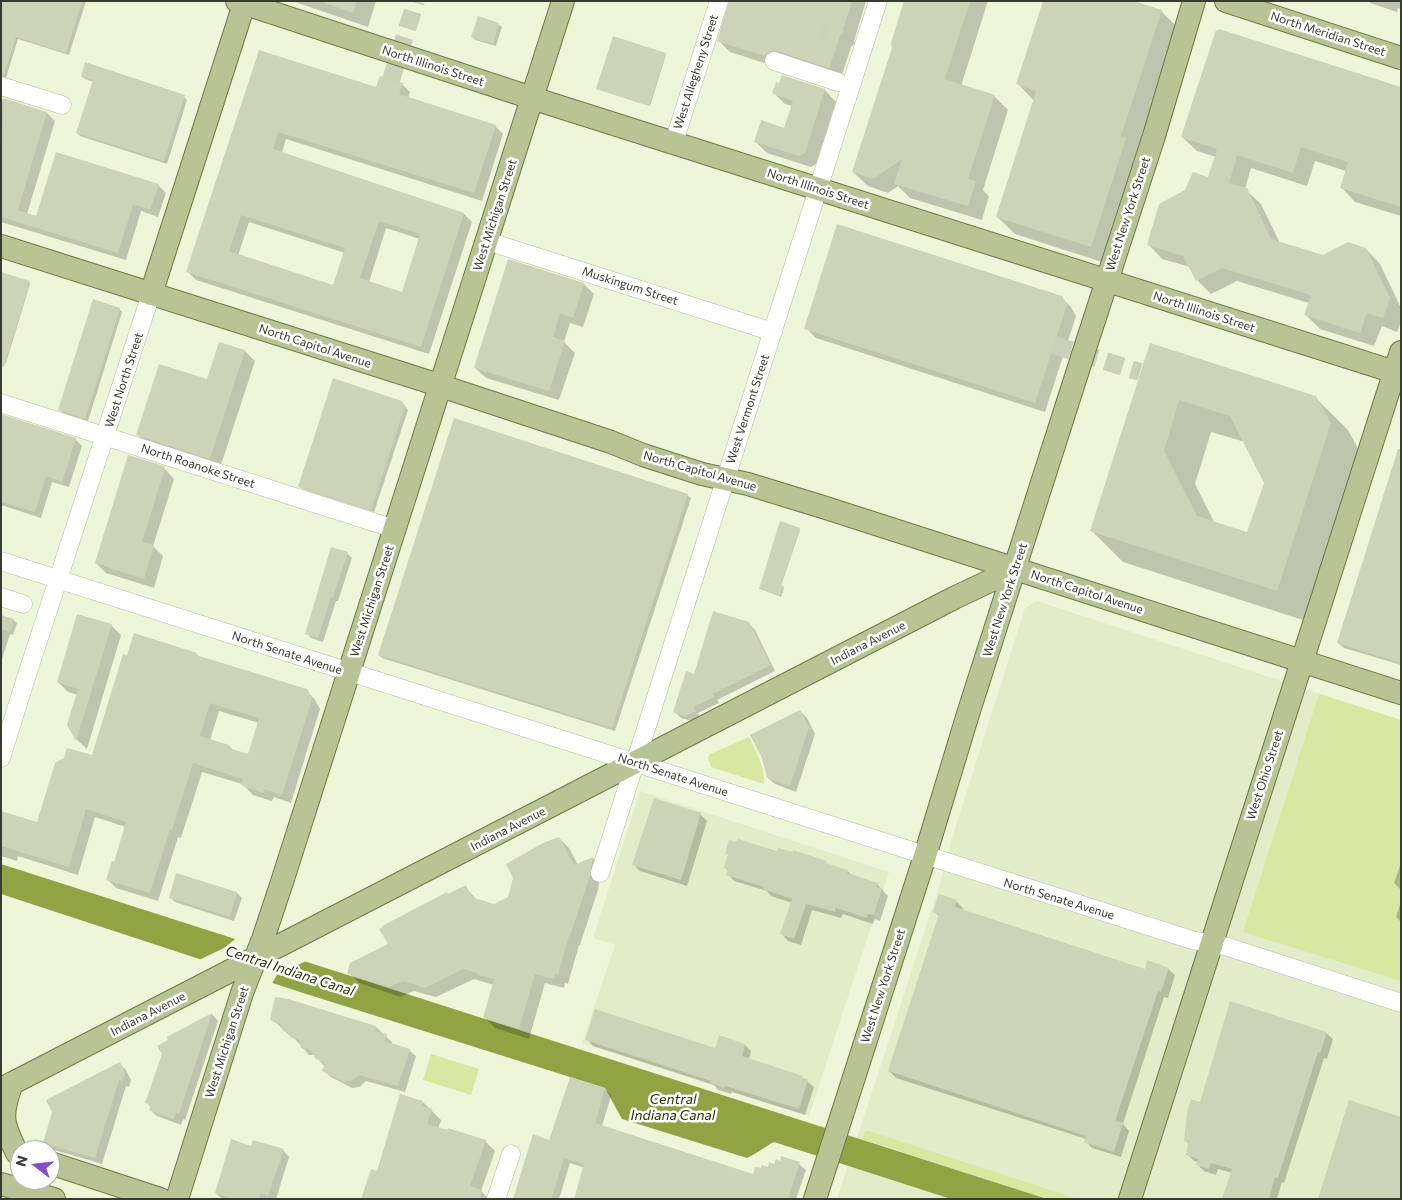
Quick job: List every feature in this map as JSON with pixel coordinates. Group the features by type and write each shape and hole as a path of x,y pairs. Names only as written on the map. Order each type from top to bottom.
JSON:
{"main road":[{"name":"West Michigan Street","path":"177,1199 246,984 267,948 349,672 564,1"},
{"name":"West New York Street","path":"814,1199 925,856 1106,280 1154,136 1194,1"},
{"name":"North Meridian Street","path":"1226,1 1401,58"},
{"name":"North Illinois Street","path":"242,2 532,98 1106,280 1398,366"},
{"name":"West North Street","path":"151,294 242,2"},
{"name":"North Capitol Avenue","path":"1,246 440,386 611,442 643,455 726,480 748,484 1401,693"},
{"name":"West Ohio Street","path":"1130,1199 1398,366"},
{"name":"Indiana Avenue","path":"7,1086 222,975 267,948 635,763 946,602 1015,569"},
{"path":"7,1086 3,1119 10,1143"},
{"path":"60,1166 160,1199"},
{"path":"1,1184 54,1199"}],"street":[{"name":"West Allegheny Street","path":"674,142 719,1"},
{"name":"West Vermont Street","path":"600,873 878,1"},
{"path":"774,61 838,82"},
{"path":"1,86 62,105"},
{"name":"Muskingum Street","path":"487,241 772,332"},
{"name":"West North Street","path":"1,758 151,294"},
{"name":"North Roanoke Street","path":"1,403 395,529"},
{"name":"North Senate Avenue","path":"1,562 1183,938 1256,956 1401,1003"},
{"path":"1,596 23,604"},
{"path":"496,1199 511,1154"}],"shaded area":[{"path":"1037,601 1401,720 1401,1199 837,1199 939,887 952,838 1025,608"},
{"path":"1319,694 1401,720 1401,981 1243,932"},
{"path":"749,737 762,765 764,784 711,767 708,758 710,754"},
{"path":"640,791 889,872 809,1116 582,1043 615,945 593,938"},
{"path":"431,1054 479,1069 471,1095 423,1080"},
{"path":"865,1131 1078,1199 1046,1199 862,1139"}],"water":[{"name":"Central Indiana Canal","path":"1,864 1047,1199 951,1199 774,1142 747,1158 622,1119 605,1088 300,992 1,894"}],"pier":[{"path":"238,937 308,960 277,975 271,985 197,961 224,948"}],"building":[{"path":"1,1 82,1 66,53 16,37 4,75 1,74"},
{"path":"325,1 357,1 353,13 325,3"},
{"path":"729,1 852,1 843,29 844,32 840,36 829,68 777,51 771,51 765,56 717,41"},
{"path":"904,1 970,1 945,79 995,95 968,179 976,181 968,206 894,184 902,159 873,179 852,172 892,48 891,43"},
{"path":"1043,1 1134,1 1162,10 1121,136 1126,138 1091,247 996,217 1036,91 1016,84"},
{"path":"478,16 499,23 493,44 471,37"},
{"path":"1219,29 1401,87 1401,207 1340,188 1348,162 1301,147 1293,173 1237,155 1229,183 1247,188 1271,239 1323,255 1348,242 1366,248 1390,298 1383,318 1367,313 1360,333 1304,315 1311,295 1222,268 1196,281 1183,256 1147,245 1159,204 1185,190 1193,172 1208,177 1217,149 1181,137 1216,30 1218,31"},
{"path":"613,36 666,53 649,106 596,89"},
{"path":"259,50 376,87 380,76 403,83 399,94 496,125 474,193 278,132 273,149 464,213 421,347 186,272","holes":["241,215 345,248 333,285 229,251","379,221 420,234 402,292 360,278"]},
{"path":"85,62 185,95 164,161 76,133 93,80 81,77"},
{"path":"782,75 825,89 805,153 799,156 754,142 761,120 784,128 793,101 772,93 776,82 779,83"},
{"path":"3,98 47,112 18,210 36,216 56,152 159,184 150,210 133,204 118,253 1,217"},
{"path":"837,224 1062,296 1067,305 1035,403 804,329"},
{"path":"508,259 584,283 573,318 560,313 553,337 565,341 549,391 474,368"},
{"path":"1,272 30,281 4,367 1,366"},
{"path":"93,299 120,308 85,419 58,410"},
{"path":"219,342 245,350 210,459 136,435 159,364 207,379"},
{"path":"1150,343 1316,396 1331,423 1277,591 1090,531","holes":["1179,400 1230,416 1264,483 1247,532 1197,516 1164,451"]},
{"path":"333,378 402,401 405,406 371,510 298,487"},
{"path":"1,414 76,438 62,482 46,476 35,512 1,502"},
{"path":"454,418 688,494 612,728 378,655"},
{"path":"1398,449 1401,449 1401,663 1337,643"},
{"path":"128,455 164,466 165,468 142,542 154,545 144,579 95,563"},
{"path":"780,521 800,528 781,585 784,586 780,596 759,589"},
{"path":"331,547 348,552 318,638 305,634"},
{"path":"713,611 749,622 771,665 713,694 714,697 694,707 696,711 685,716 673,712 686,671 694,674"},
{"path":"77,614 112,624 76,741 67,725 78,689 57,682"},
{"path":"1,615 14,619 10,632 1,629"},
{"path":"134,633 197,653 196,655 307,689 312,699 282,795 265,789 263,793 243,786 241,784 243,779 193,763 150,893 106,880 112,861 114,862 126,822 86,809 69,867 1,846 1,811 37,822 55,763 64,758 67,748 92,755 123,654 127,655","holes":["210,703 259,718 248,754 229,748 229,745 200,736"]},
{"path":"800,710 809,727 790,786 767,778 762,758 750,735"},
{"path":"654,798 701,813 681,880 632,865"},
{"path":"559,837 574,865 593,857 590,875 558,975 555,974 554,979 535,974 519,1029 483,1018 494,979 478,975 478,973 463,969 425,988 403,981 389,987 347,974 350,963 388,944 379,929 382,926 447,892 448,894 466,885 472,897 494,904 508,897 513,878 506,864 543,843"},
{"path":"738,839 777,851 778,848 793,852 793,850 827,861 826,863 848,870 847,873 878,883 876,887 882,889 874,915 868,914 867,918 836,908 835,912 806,904 794,939 780,934 792,899 763,889 764,887 726,875 728,869 724,868 728,854 725,854 729,840 736,842"},
{"path":"176,873 237,892 230,917 169,898"},
{"path":"939,894 957,900 955,907 1145,969 1147,960 1169,968 1161,992 1158,991 1115,1121 1123,1123 1114,1152 1084,1142 1086,1136 888,1071 939,914 933,912"},
{"path":"275,997 288,999 376,1026 375,1031 387,1034 385,1041 410,1049 398,1086 359,1075 352,1080 344,1082 322,1071 325,1062 316,1059 309,1049 301,1048 299,1039 292,1038 283,1031 281,1024 270,1019"},
{"path":"1230,1001 1327,1032 1320,1053 1318,1052 1278,1178 1275,1177 1269,1199 1222,1199 1232,1169 1211,1163 1209,1169 1196,1165 1198,1159 1186,1155 1188,1142 1184,1141 1187,1112 1191,1099 1200,1102"},
{"path":"595,1009 715,1048 719,1035 745,1044 742,1056 803,1076 808,1080 799,1109 725,1086 724,1088 710,1083 711,1081 585,1040"},
{"path":"212,1013 179,1114 176,1113 174,1119 149,1110 151,1105 145,1103 162,1054 157,1046 168,1040 167,1037"},
{"path":"120,1062 125,1073 123,1081 119,1080 95,1158 60,1148 60,1140 44,1140 52,1112 46,1100"},
{"path":"570,1077 605,1088 595,1123 753,1174 755,1167 761,1168 762,1165 768,1167 769,1162 774,1164 776,1159 780,1161 781,1156 800,1162 788,1199 574,1199 584,1164 564,1158 551,1199 513,1199 533,1134 549,1140"},
{"path":"400,1094 423,1101 422,1106 432,1109 427,1124 448,1130 448,1128 486,1140 470,1186 482,1190 480,1199 361,1199 371,1169 377,1171"},
{"path":"1349,1100 1401,1117 1401,1199 1318,1199"},
{"path":"231,1139 251,1146 253,1140 284,1149 268,1196 261,1193 258,1199 232,1199 215,1193"}],"tunnel":[{"path":"391,80 416,1"},
{"path":"820,30 828,32"},
{"path":"1054,345 1140,372"}]}
